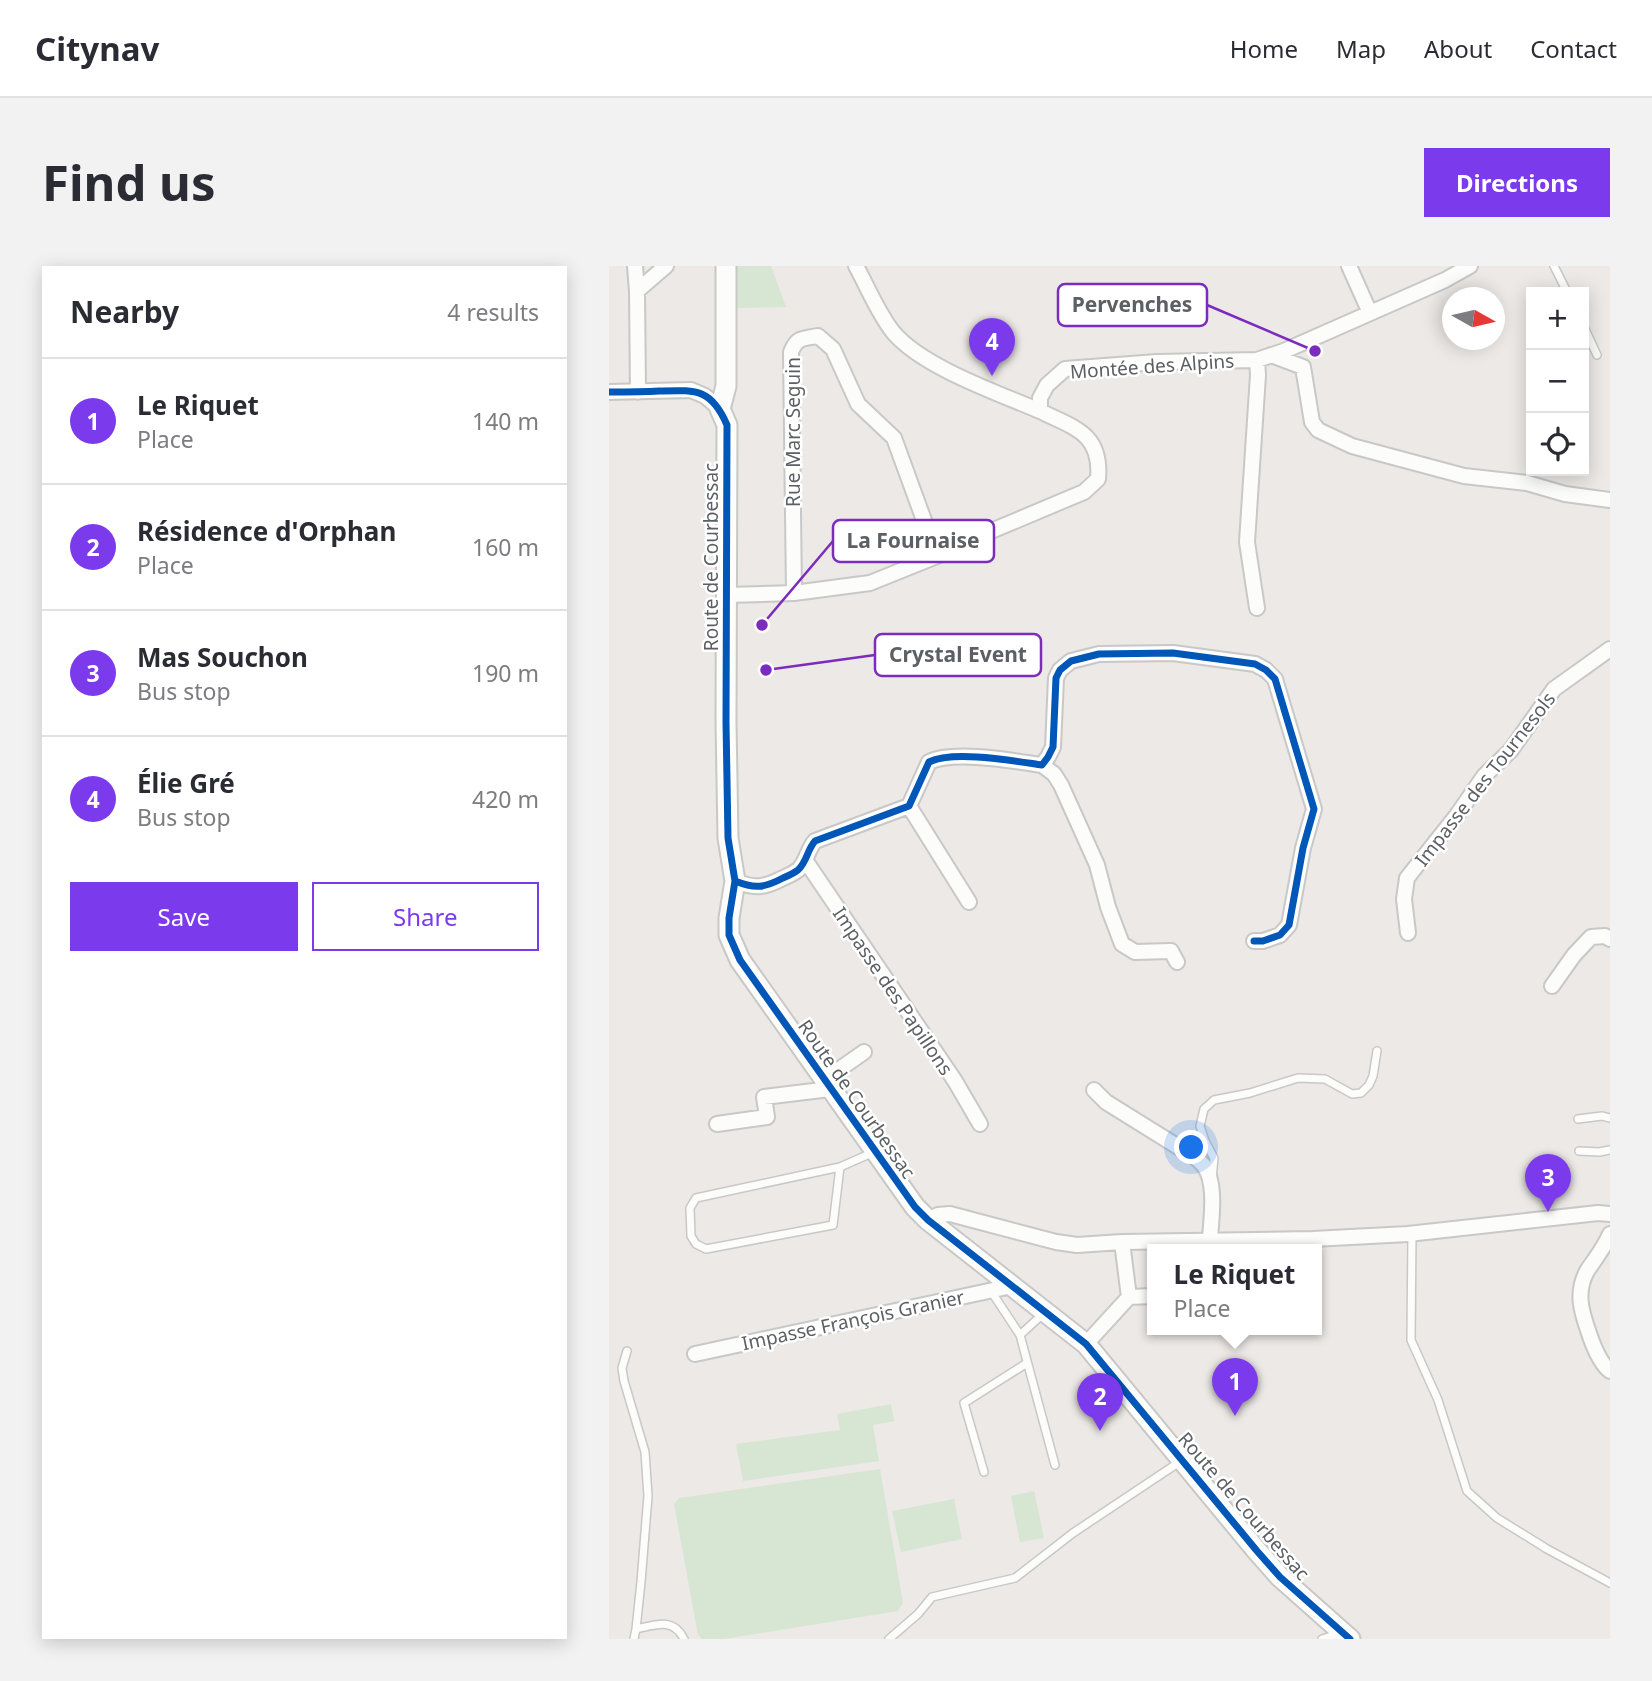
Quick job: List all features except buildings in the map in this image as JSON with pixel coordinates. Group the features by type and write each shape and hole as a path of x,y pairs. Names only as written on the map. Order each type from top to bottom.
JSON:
{"street":[{"path":"635,266 638,392"},
{"path":"637,291 666,266"},
{"path":"609,392 691,390 705,396 720,409 726,386 726,266"},
{"path":"726,595 794,593 870,583 1084,492 1098,478 1100,463 1084,432 949,371 910,348 894,332 856,266"},
{"path":"1349,266 1370,313"},
{"name":"Montée des Alpins","path":"1040,411 1040,398 1047,385 1065,369 1264,358 1445,281 1471,266"},
{"name":"Rue Marc Seguin","path":"794,593 791,352 795,342 800,339 818,336 833,349 858,404 894,438 937,556"},
{"path":"1257,608 1247,542 1258,375 1264,358 1303,367 1312,422 1318,430 1352,446 1464,476 1527,483 1566,494 1610,500"},
{"name":"Route de Courbessac","path":"720,409 727,425 727,838 736,880 729,918 729,935 740,960 915,1207 1086,1344 1280,1577 1346,1636"},
{"name":"Impasse des Tournesols","path":"1408,933 1405,899 1407,878 1484,776 1511,750 1554,689 1610,649"},
{"path":"1042,765 1053,747 1056,678 1060,670 1072,661 1099,654 1173,653 1255,664 1266,670 1275,679 1314,809 1303,848 1289,925 1280,935 1254,941"},
{"path":"736,880 754,887 769,886 798,870 815,841 909,806 929,762 937,758 983,757 1042,765 1054,774 1061,785 1097,865 1108,907 1122,944 1135,951 1171,951 1177,962"},
{"path":"909,806 969,902"},
{"name":"Impasse des Papillons","path":"805,860 954,1081 979,1124"},
{"path":"1552,986 1591,937 1605,936 1610,939"},
{"path":"717,1124 767,1117 764,1097 827,1084 864,1052"},
{"path":"1094,1090 1106,1102 1206,1167 1211,1182 1210,1240"},
{"path":"928,1220 938,1215 950,1214 1077,1245 1412,1234 1598,1213 1610,1214"},
{"path":"1610,1234 1605,1247 1587,1272 1580,1302 1593,1345 1606,1369 1610,1371"},
{"path":"1122,1242 1129,1297"},
{"name":"Impasse François Granier","path":"695,1354 1012,1286"},
{"path":"1086,1344 1129,1297 1147,1296"}],"lane":[{"path":"1554,266 1564,287"},
{"path":"1589,338 1597,355"},
{"path":"1211,1182 1215,1158 1205,1142 1200,1126 1204,1109 1214,1100 1250,1093 1298,1078 1325,1079 1352,1094 1361,1093 1369,1086 1373,1076 1377,1051"},
{"path":"1578,1119 1602,1116 1610,1118"},
{"path":"1579,1151 1610,1150"},
{"path":"840,1167 833,1225 706,1249 696,1244 691,1236 690,1208 696,1198 840,1167 875,1152"},
{"path":"1412,1234 1411,1340 1438,1400 1467,1491 1497,1518 1610,1583"},
{"path":"991,1291 1020,1335 1055,1465"},
{"path":"1020,1335 1045,1312"},
{"path":"627,1351 622,1368 645,1452 648,1496 634,1639"},
{"path":"984,1472 964,1403 1027,1363"},
{"path":"889,1639 918,1614 932,1597 1015,1578 1073,1533 1182,1460"},
{"path":"636,1629 672,1625 680,1630 684,1639"},
{"path":"1322,1639 1346,1636"}],"green space":[{"path":"735,266 771,266 786,307 736,308"},
{"path":"891,1404 894,1421 873,1425 879,1461 743,1481 736,1444 840,1430 837,1414"},
{"path":"880,1469 903,1603 898,1611 724,1639 702,1639 698,1635 674,1504 679,1498"},
{"path":"1034,1491 1044,1538 1020,1542 1011,1496"},
{"path":"954,1499 962,1539 901,1552 892,1511"}],"cycle path":[{"path":"609,392 683,391 701,394 715,404 727,425 728,838 735,881 729,935 740,960 915,1207 1086,1344 1280,1577 1350,1639"},
{"path":"735,881 759,886 776,881 798,870 815,841 909,806 929,762 968,757 1042,765 1053,747 1056,678 1060,670 1071,661 1099,654 1173,653 1255,664 1275,679 1314,809 1303,848 1289,925 1280,935 1254,941"}],"place":[{"name":"Pervenches","path":"1315,351"},
{"name":"Élie Gré","path":"992,376"},
{"name":"La Fournaise","path":"762,625"},
{"name":"Crystal Event","path":"766,670"},
{"name":"Mas Souchon","path":"1548,1212"},
{"name":"Le Riquet","path":"1235,1416"},
{"name":"Résidence d'Orphan","path":"1100,1431"}]}
